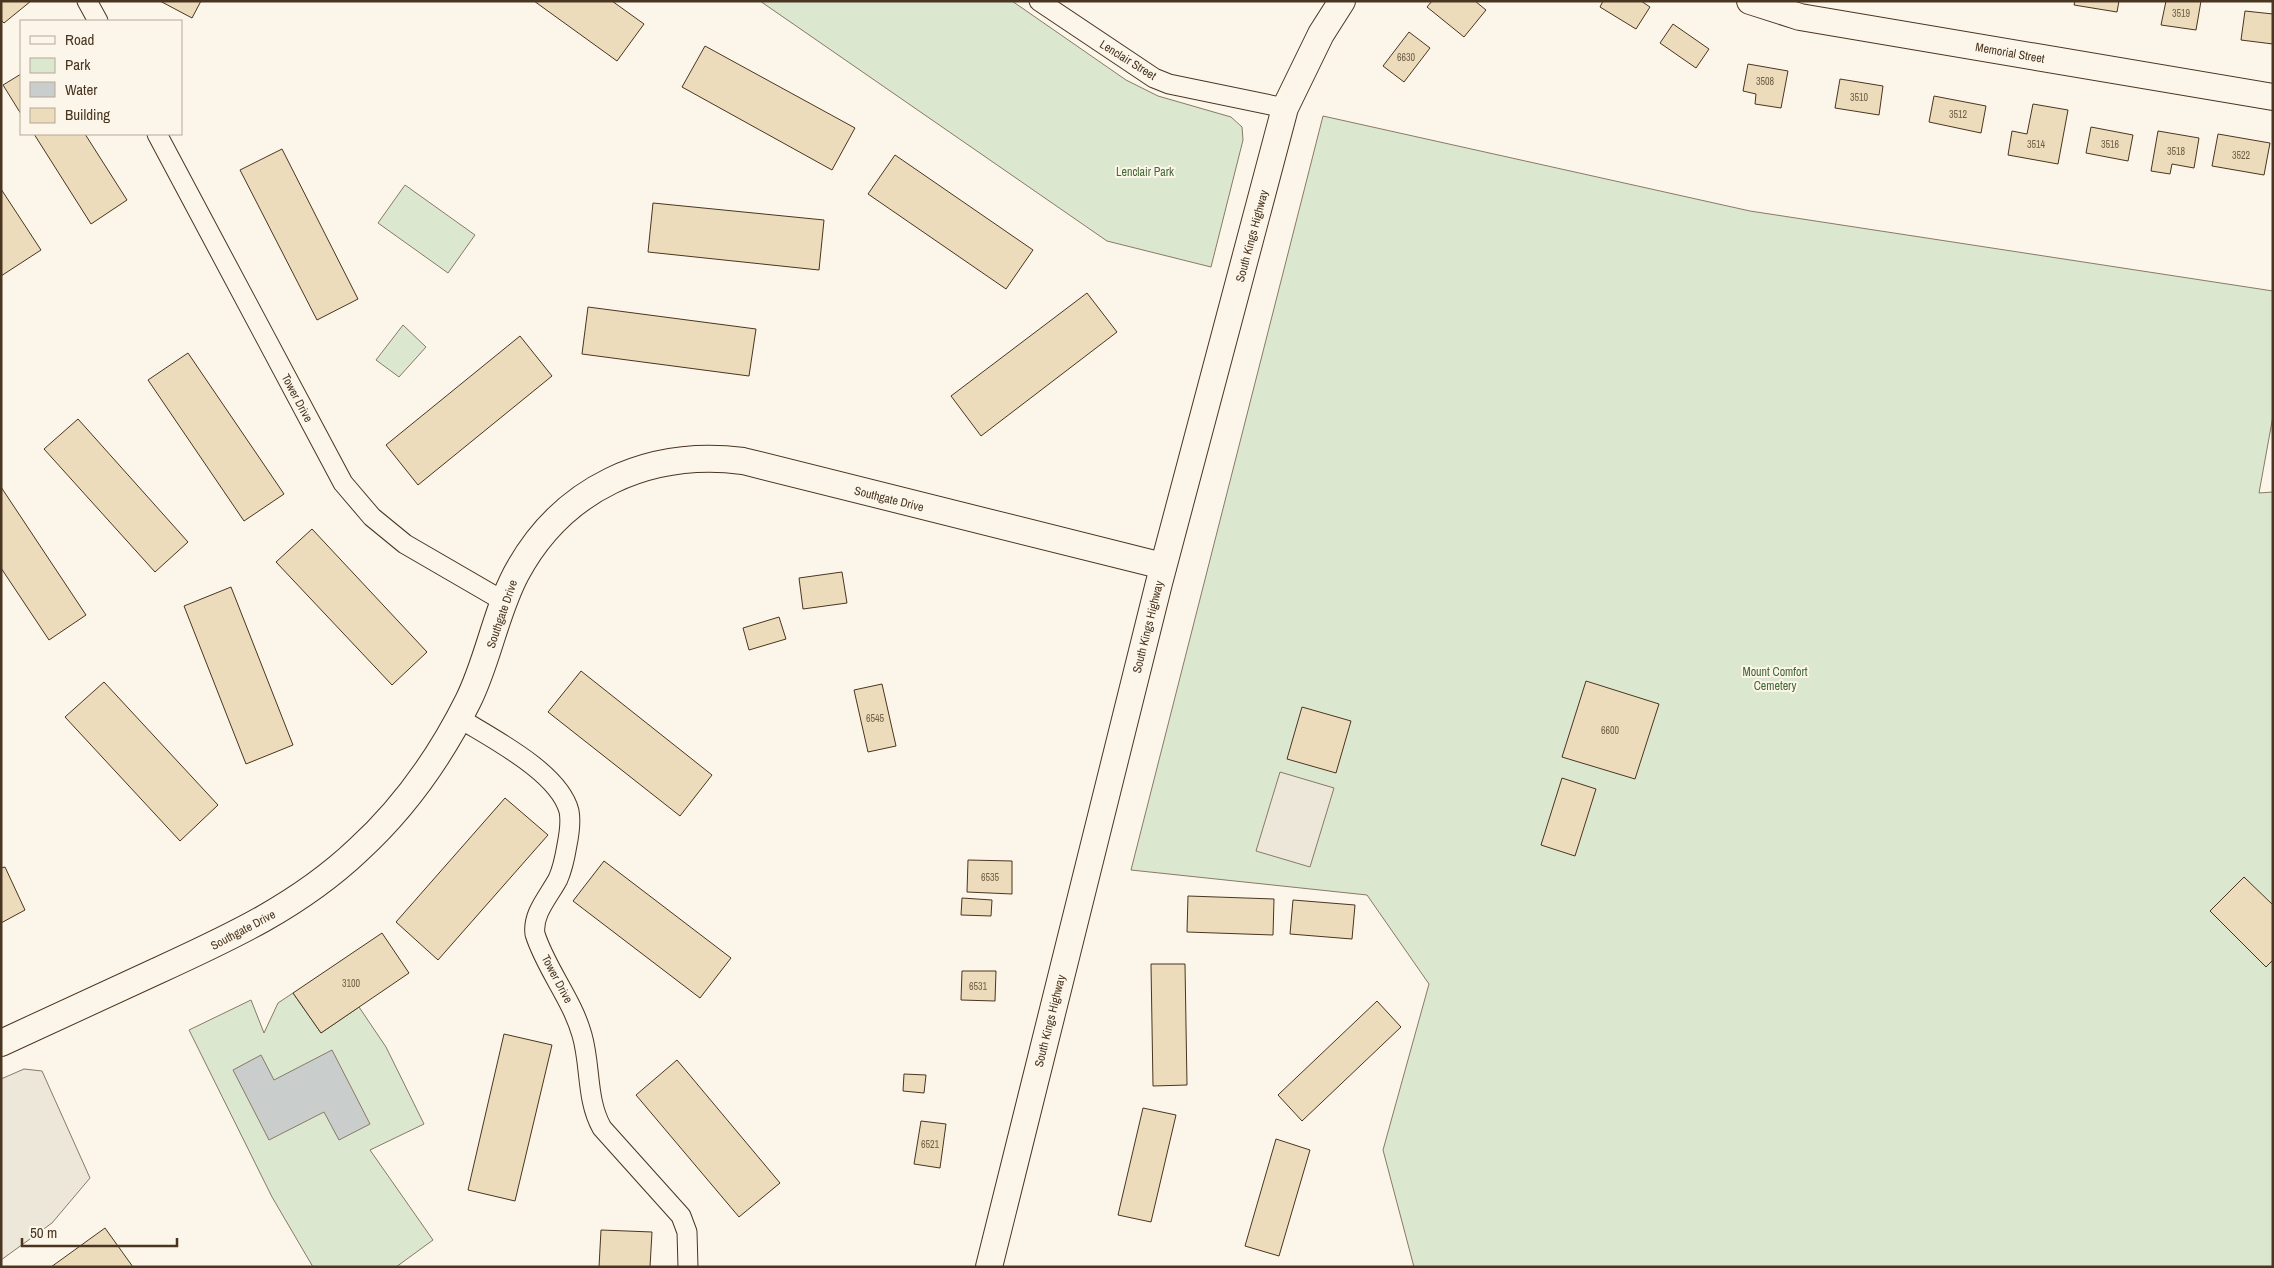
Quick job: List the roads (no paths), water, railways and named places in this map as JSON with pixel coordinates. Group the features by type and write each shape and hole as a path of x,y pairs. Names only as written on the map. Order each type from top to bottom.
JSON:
{"street":[{"path":"87,1 97,20"},
{"name":"Lenclair Street","path":"1039,1 1154,78 1169,84 1285,108"},
{"name":"South Kings Highway","path":"989,1267 1163,566 1285,108 1321,34 1342,1"},
{"name":"Memorial Street","path":"1750,1 1800,17 2273,97"},
{"name":"Tower Drive","path":"158,135 343,483 372,517 405,544 505,602"},
{"name":"Southgate Drive","path":"1,1043 219,943 291,903 336,870 389,819 417,785 459,718 488,656 505,602 516,575 530,552 548,528 569,507 593,490 618,476 649,465 677,460 707,458 743,461 1163,566"},
{"name":"Tower Drive","path":"459,718 532,765 560,792 568,810 568,839 564,864 559,877 536,917 535,934 568,1001 582,1035 590,1072 592,1106 596,1119 680,1216 688,1232 688,1267"}],"water":[{"path":"332,1050 370,1124 339,1140 324,1112 269,1140 233,1070 261,1055 274,1080"}],"park label":[{"name":"Lenclair Park","path":"1145,172"},
{"name":"Mount Comfort Cemetery","path":"1775,679"}]}
